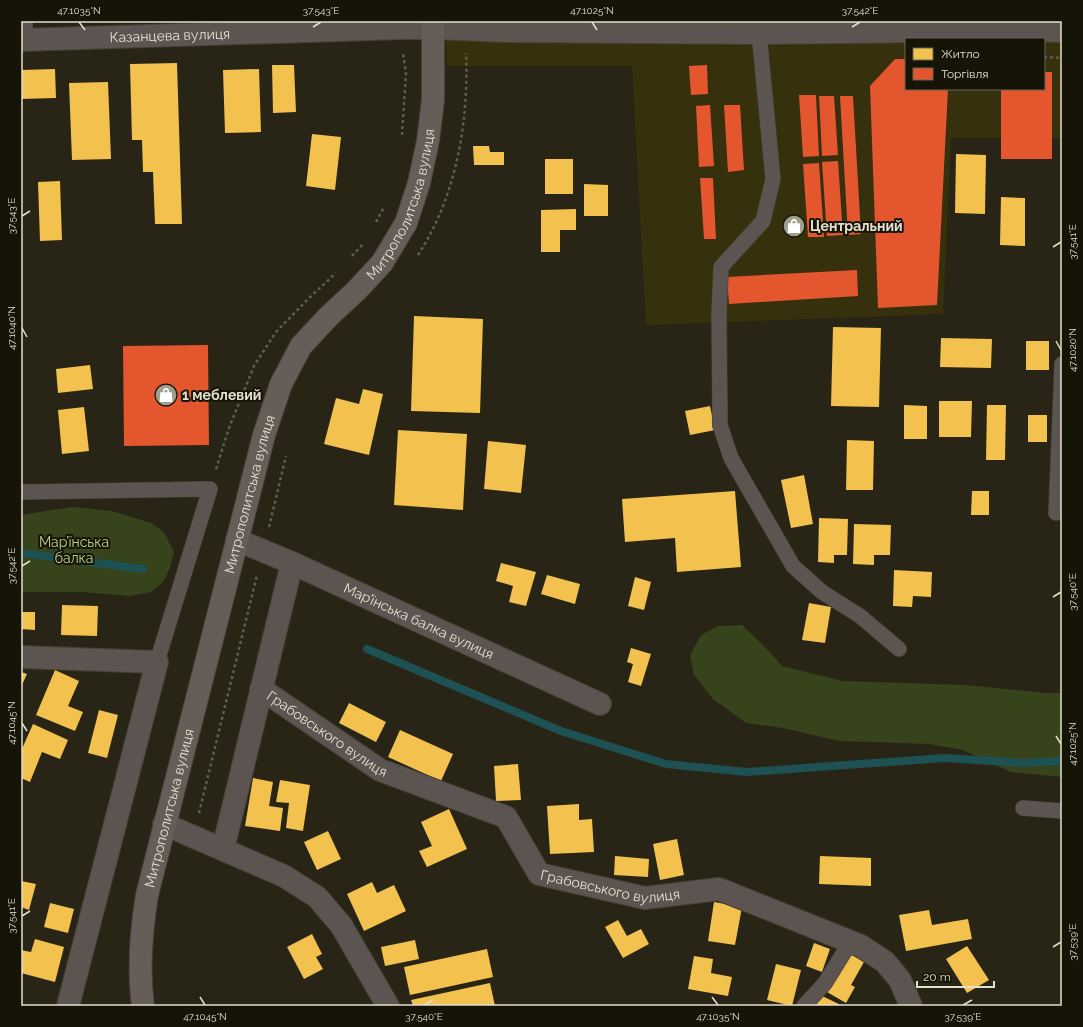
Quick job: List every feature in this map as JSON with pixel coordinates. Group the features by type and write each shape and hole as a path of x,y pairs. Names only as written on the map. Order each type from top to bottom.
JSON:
{"main road":[{"name":"Митрополитська вулиця","path":"140,1006 141,931 147,895 264,435 281,384 301,346 382,263 406,223 419,183 428,141 433,100 434,24"}],"street":[{"name":"Казанцева вулиця","path":"24,33 434,24 465,29 506,31 759,33 1022,26 1054,28"},
{"name":"Мар’їнська балка вулиця","path":"237,540 600,704"},
{"name":"Грабовського вулиця","path":"223,849 292,564"},
{"path":"21,657 157,662 68,1006"},
{"name":"Грабовського вулиця","path":"261,689 380,770 506,817 539,874 645,898 719,889 861,946 885,962 900,980 911,1006"},
{"path":"164,824 284,876 317,896 341,925 388,1006"}],"lane":[{"path":"759,33 773,179 763,221 721,267 719,313 720,425 731,458 793,566 822,592 860,616 899,649"},
{"path":"1056,513 1062,364"},
{"path":"21,492 210,489 157,662"},
{"path":"1023,808 1062,812"},
{"path":"804,1006 825,984 850,941"}],"path":[{"path":"414,260 429,237 449,192 465,112 467,73 465,29"},
{"path":"402,138 406,73 403,54"},
{"path":"1045,57 1062,58"},
{"path":"375,223 385,205"},
{"path":"352,257 366,241"},
{"path":"210,489 229,428 254,366 276,332 308,299 337,273"},
{"path":"193,836 288,448"}],"shaded area":[{"name":"Центральний","path":"445,21 1062,21 1062,138 951,138 943,314 646,325 632,66 447,66"}],"green space":[{"name":"Мар’їнська балка","path":"72,507 112,511 151,523 164,532 174,552 170,568 163,582 151,592 130,596 82,592 21,592 21,515"},
{"path":"742,625 782,666 843,681 966,685 1045,693 1062,693 1062,777 1011,772 963,750 930,744 839,741 783,728 746,723 713,699 694,675 690,655 701,635 718,626"}],"building: Житло":[{"path":"177,63 182,224 155,224 153,172 143,172 142,140 132,140 130,64"},
{"path":"272,65 294,65 296,112 273,113"},
{"path":"55,69 56,98 21,99 21,70"},
{"path":"259,69 261,132 225,133 223,70"},
{"path":"108,82 111,159 72,160 69,83"},
{"path":"312,134 341,137 335,190 306,186"},
{"path":"473,146 489,146 490,152 504,152 504,165 474,165"},
{"path":"956,154 986,155 985,214 955,213"},
{"path":"545,159 573,159 573,194 545,194"},
{"path":"60,181 62,240 40,241 38,182"},
{"path":"584,184 608,185 608,216 584,216"},
{"path":"1001,197 1025,198 1025,246 1000,245"},
{"path":"576,209 576,230 560,230 560,252 541,252 541,210"},
{"path":"414,316 483,319 480,413 411,411"},
{"path":"833,327 881,328 879,407 831,406"},
{"path":"941,338 992,339 991,368 940,367"},
{"path":"1026,341 1049,341 1049,370 1026,370"},
{"path":"90,365 93,389 58,393 56,369"},
{"path":"363,389 383,394 369,455 324,444 336,398 359,404"},
{"path":"939,401 972,401 971,437 939,437"},
{"path":"904,405 927,406 927,439 904,439"},
{"path":"987,405 1006,405 1005,460 986,460"},
{"path":"710,406 715,430 690,435 685,411"},
{"path":"84,407 89,451 62,454 58,410"},
{"path":"1028,415 1047,415 1047,442 1028,442"},
{"path":"398,430 467,434 463,510 394,505"},
{"path":"847,440 874,441 873,490 846,490"},
{"path":"488,441 526,445 521,493 484,489"},
{"path":"804,475 813,524 791,528 781,480"},
{"path":"735,491 741,567 677,572 675,538 625,542 622,499"},
{"path":"972,491 989,491 989,515 971,515"},
{"path":"819,518 848,519 847,555 834,555 834,563 818,562"},
{"path":"854,524 891,525 890,555 874,555 874,565 853,564"},
{"path":"501,563 536,572 526,606 509,602 513,586 496,581"},
{"path":"894,570 932,572 931,597 913,596 912,607 893,606"},
{"path":"547,575 580,584 575,604 541,594"},
{"path":"635,577 651,582 644,610 628,606"},
{"path":"809,603 831,607 825,643 802,640"},
{"path":"62,605 98,606 97,636 61,635"},
{"path":"21,612 35,612 35,630 21,629"},
{"path":"631,648 651,654 641,686 628,682 633,664 627,662"},
{"path":"55,670 79,681 68,706 83,712 75,731 36,715"},
{"path":"21,672 27,674 21,687"},
{"path":"349,703 386,722 376,742 339,723"},
{"path":"99,710 118,715 107,758 88,753"},
{"path":"33,724 68,740 60,759 42,752 30,782 21,778 21,751"},
{"path":"400,730 453,754 441,781 388,757"},
{"path":"518,764 521,800 496,801 494,766"},
{"path":"253,778 273,782 269,806 283,808 280,831 245,826"},
{"path":"280,780 310,785 303,831 286,828 289,803 276,802"},
{"path":"579,804 579,820 592,819 594,852 550,854 547,806"},
{"path":"449,809 467,849 427,867 419,851 432,846 421,822"},
{"path":"328,831 341,859 317,870 304,842"},
{"path":"677,839 684,875 660,880 653,844"},
{"path":"615,856 649,859 648,877 614,875"},
{"path":"820,856 871,858 871,886 819,884"},
{"path":"21,881 36,884 29,910 21,907"},
{"path":"372,882 377,893 394,885 406,911 364,931 347,894"},
{"path":"714,902 742,907 735,945 708,941"},
{"path":"50,903 74,909 68,933 44,927"},
{"path":"929,910 932,925 968,919 972,939 906,951 899,915"},
{"path":"618,920 627,936 641,929 649,944 623,958 605,927"},
{"path":"312,934 322,954 316,957 323,969 304,979 287,947"},
{"path":"35,939 64,947 55,982 21,973 21,950 31,952"},
{"path":"415,940 419,959 385,966 381,947"},
{"path":"814,943 830,949 822,972 806,966"},
{"path":"967,946 989,980 967,993 946,959"},
{"path":"487,949 493,977 410,995 404,967"},
{"path":"850,954 864,962 851,985 855,987 846,1003 827,992 836,976 838,977"},
{"path":"694,956 713,959 711,973 732,977 728,996 688,989"},
{"path":"776,964 801,970 792,1006 767,1000"},
{"path":"490,983 495,1006 413,1006 411,1000"},
{"path":"818,994 843,1006 813,1006"}],"building: Торгівля":[{"path":"895,59 905,59 905,90 948,90 937,305 878,308 870,86"},
{"path":"707,65 708,94 691,95 689,66"},
{"path":"1045,72 1052,72 1052,159 1001,159 1001,90 1045,90"},
{"path":"799,95 816,95 819,156 803,157"},
{"path":"819,96 834,96 838,155 822,156"},
{"path":"840,96 853,96 861,234 848,235"},
{"path":"710,105 714,166 699,167 696,106"},
{"path":"724,105 740,105 744,170 728,172"},
{"path":"838,161 843,235 827,236 822,162"},
{"path":"819,163 824,237 808,237 803,164"},
{"path":"700,178 713,178 716,239 704,239"},
{"path":"857,270 858,296 729,304 727,277"},
{"path":"208,345 209,445 124,446 123,346"}],"waterway":[{"path":"21,553 143,569"},
{"path":"367,649 561,731 666,764 747,772 945,758 1024,763 1062,761"}],"place":[{"name":"Центральний","path":"794,226"},
{"name":"1 меблевий","path":"166,395"}]}
